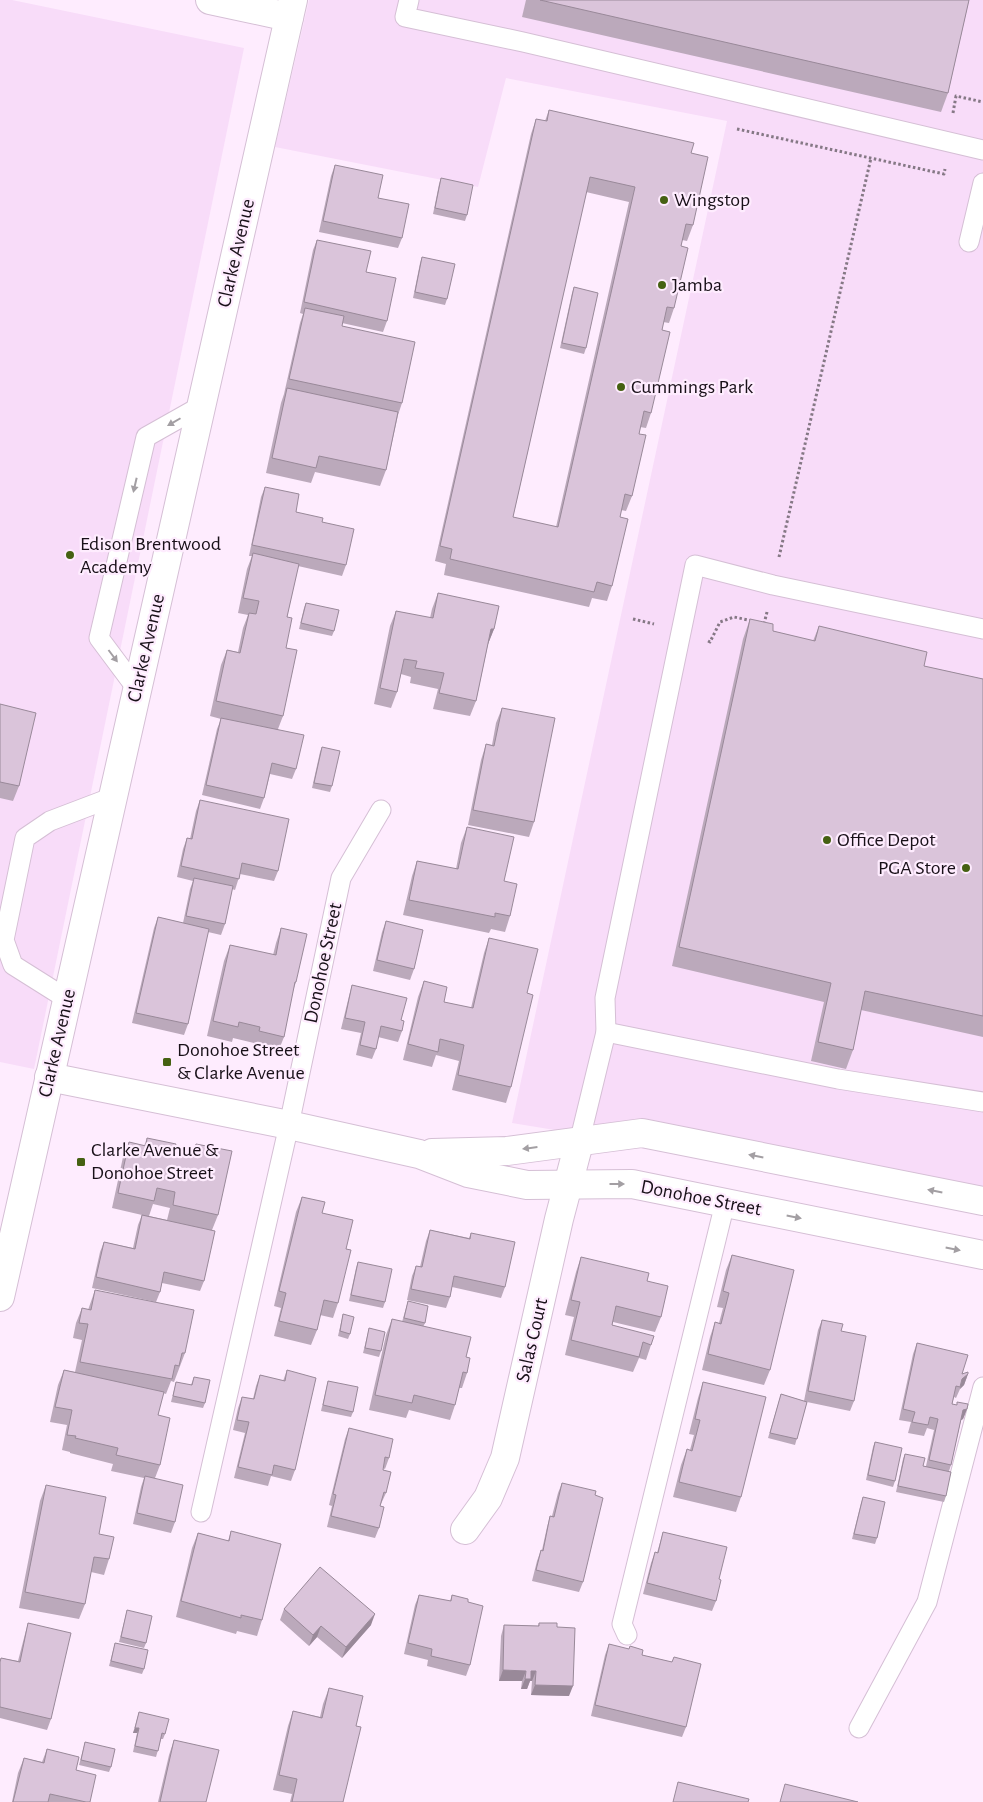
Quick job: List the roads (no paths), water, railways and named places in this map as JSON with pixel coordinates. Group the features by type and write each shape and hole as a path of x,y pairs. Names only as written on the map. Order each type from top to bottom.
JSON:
{"street":[{"path":"210,0 291,8"},
{"name":"Clarke Avenue","path":"0,1297 291,8"},
{"name":"Donohoe Street","path":"49,1078 289,1125 419,1154 468,1173 527,1185 632,1184 983,1255"},
{"name":"Donohoe Street","path":"419,1154 507,1151 642,1133 983,1201"},
{"name":"Salas Court","path":"465,1530 488,1498 505,1458 579,1142"}],"lane":[{"path":"409,0 405,17 523,42 983,150"},
{"path":"969,242 983,183"},
{"path":"137,689 99,638 146,437 201,406"},
{"path":"579,1142 606,1032 605,998 695,565 773,585 839,597 983,629"},
{"path":"67,999 12,966 4,940 25,838 50,821 113,797"},
{"name":"Donohoe Street","path":"289,1125 341,878 381,810"},
{"path":"606,1032 838,1079 983,1102"},
{"path":"201,1512 289,1125"},
{"path":"627,1635 622,1624 725,1203"},
{"path":"859,1728 927,1602 983,1387"}],"place":[{"name":"Wingstop","path":"664,200"},
{"name":"Jamba","path":"662,285"},
{"name":"Cummings Park","path":"621,387"},
{"name":"Edison Brentwood Academy","path":"70,555"},
{"name":"Office Depot","path":"827,840"},
{"name":"PGA Store","path":"966,868"},
{"name":"Donohoe Street & Clarke Avenue","path":"167,1062"},
{"name":"Clarke Avenue & Donohoe Street","path":"81,1162"}]}
